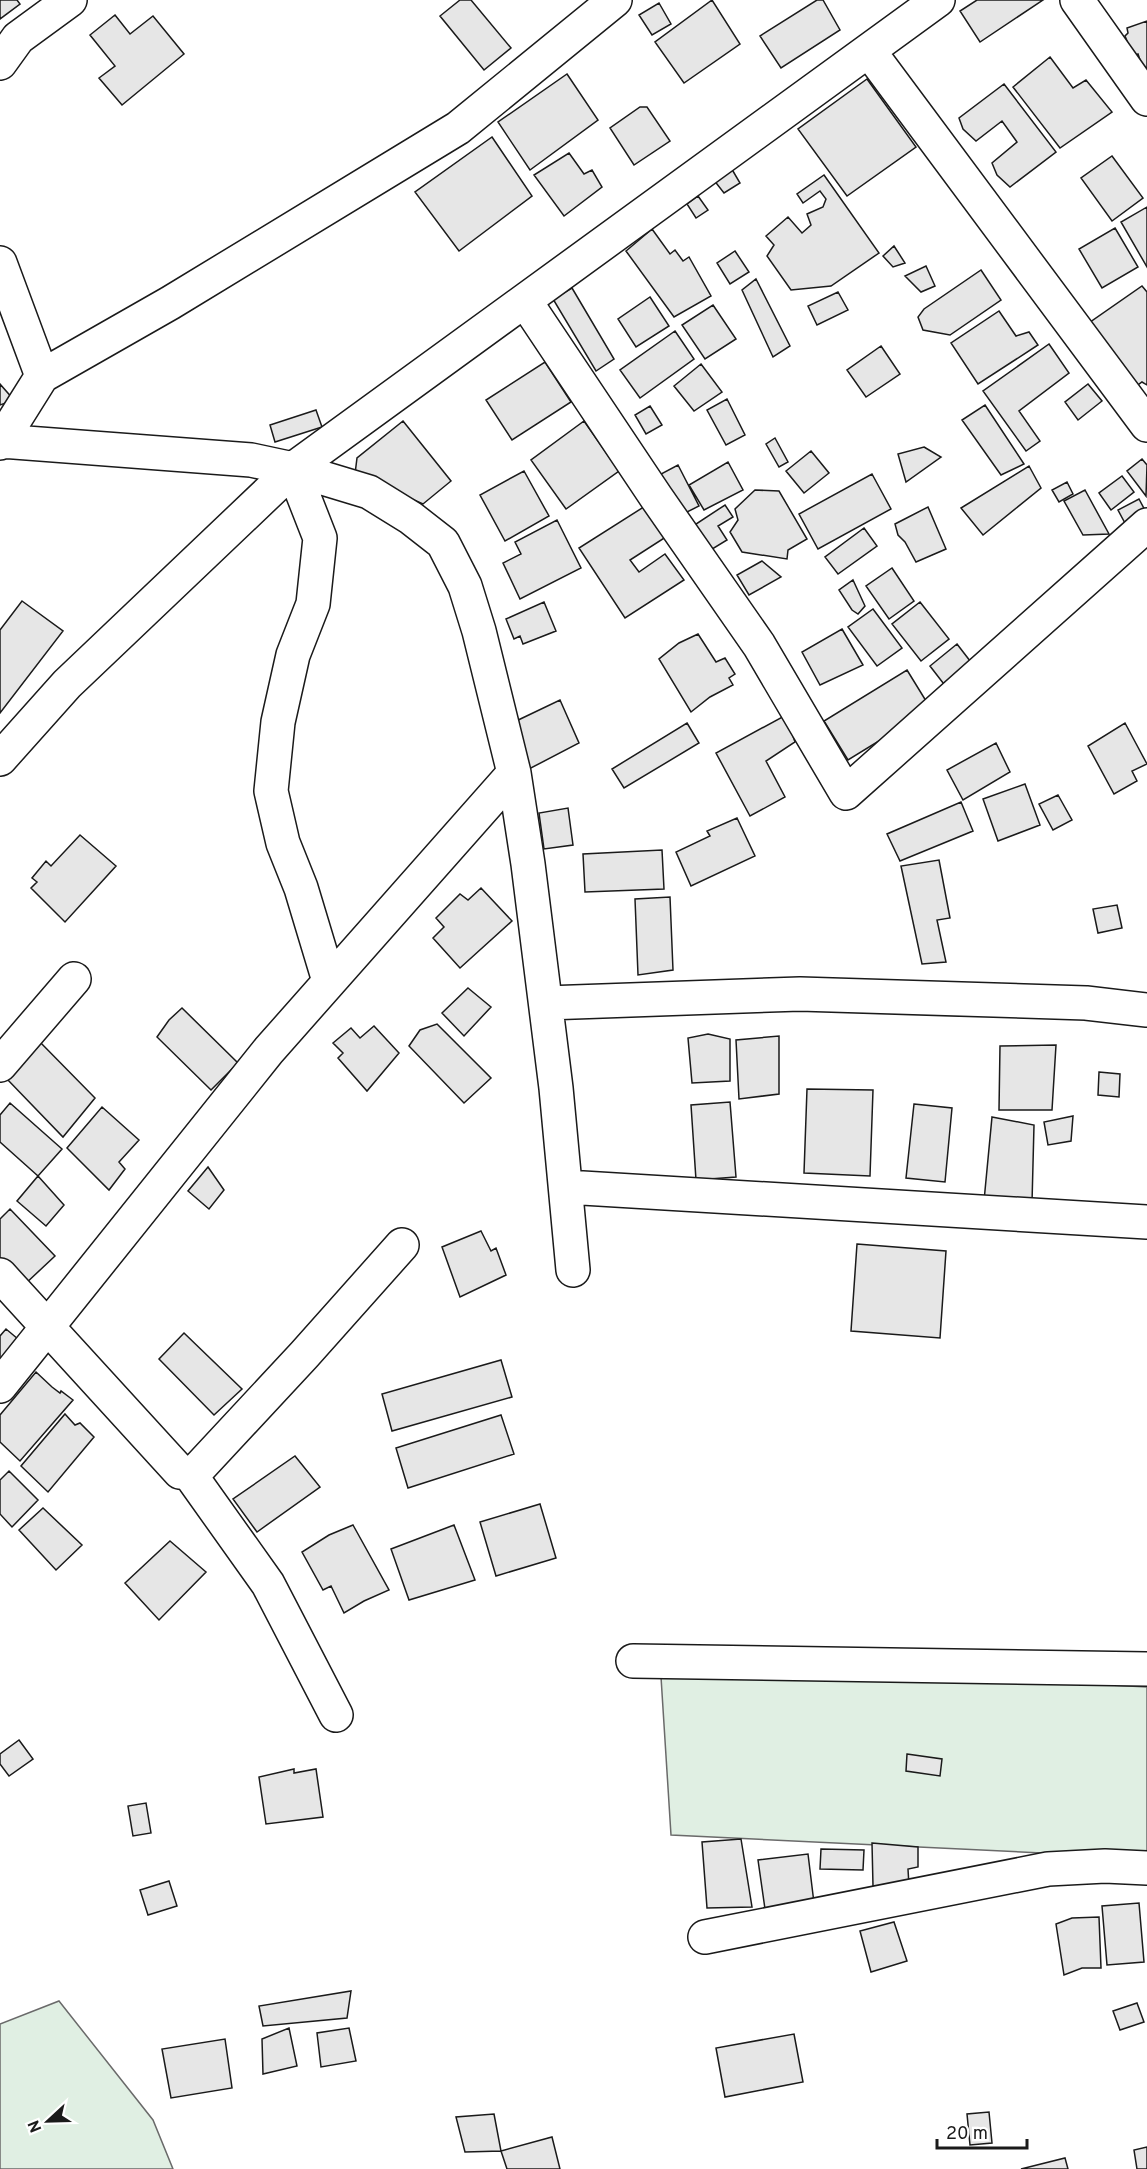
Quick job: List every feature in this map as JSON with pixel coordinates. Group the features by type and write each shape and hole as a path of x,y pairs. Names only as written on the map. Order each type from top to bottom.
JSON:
{"street":[{"path":"0,63 18,38 70,0"},
{"path":"573,1270 546,1003 514,773 479,632 465,586 443,543 411,518 369,492 293,469 251,460 0,442 42,376 170,303 458,128 615,0"},
{"path":"0,759 67,684 293,469 938,0"},
{"path":"1077,0 1147,99"},
{"path":"868,51 1147,425"},
{"path":"0,262 42,376"},
{"path":"525,301 656,497 759,645 846,793 1147,525"},
{"path":"293,469 320,538 313,604 293,655 278,722 271,791 283,843 302,888 329,981"},
{"path":"0,1386 268,1050 514,773"},
{"path":"0,1065 74,979"},
{"path":"546,1003 800,994 1086,1003 1147,1010"},
{"path":"566,1187 1147,1222"},
{"path":"0,1275 180,1472 189,1473 197,1470 402,1245"},
{"path":"189,1473 268,1584 336,1715"},
{"path":"633,1661 1147,1669"},
{"path":"705,1937 1048,1869 1105,1866 1147,1868"}],"green space":[{"path":"660,1661 1147,1687 1147,1858 671,1835"},
{"path":"59,2001 153,2120 173,2169 0,2169 0,2024"}],"building":[{"path":"0,0 17,0 20,4 0,19"},
{"path":"460,0 471,0 511,48 484,70 440,16"},
{"path":"712,0 740,44 684,83 655,42"},
{"path":"817,0 823,0 840,30 781,68 760,36"},
{"path":"977,0 1043,0 980,42 960,11"},
{"path":"659,3 671,24 652,35 639,15"},
{"path":"115,15 130,34 153,16 184,54 122,105 99,78 115,66 90,35"},
{"path":"1147,21 1147,68 1142,66 1138,54 1133,56 1125,36 1128,33 1127,28"},
{"path":"1050,57 1073,88 1086,80 1112,112 1060,148 1013,87"},
{"path":"567,74 598,120 530,170 498,122"},
{"path":"867,79 916,147 847,196 798,129"},
{"path":"1004,84 1056,152 1010,187 997,175 992,163 1017,142 1002,121 976,141 963,129 959,118"},
{"path":"640,107 647,107 670,141 634,165 610,128"},
{"path":"492,137 532,196 459,251 415,192"},
{"path":"569,153 584,174 592,170 602,187 564,216 534,175"},
{"path":"1112,156 1143,198 1112,221 1081,178"},
{"path":"730,166 740,183 724,193 713,179"},
{"path":"824,175 879,253 831,286 791,290 767,256 774,245 766,236 788,217 802,233 811,225 807,214 823,207 826,199 820,191 803,203 797,194"},
{"path":"698,196 708,210 696,218 687,204"},
{"path":"1147,207 1147,267 1121,222"},
{"path":"1115,228 1138,267 1102,288 1079,249"},
{"path":"652,229 670,254 675,250 683,261 689,257 711,296 674,317 626,251"},
{"path":"894,246 905,263 893,267 883,256"},
{"path":"735,251 749,272 730,284 717,263"},
{"path":"926,266 935,286 921,292 905,276"},
{"path":"981,270 1001,300 950,335 923,330 918,317 924,309"},
{"path":"756,279 790,346 773,357 742,290"},
{"path":"1142,286 1147,292 1147,385 1142,382 1131,390 1086,325"},
{"path":"572,288 614,359 596,371 553,299"},
{"path":"838,292 848,310 817,325 808,306"},
{"path":"650,297 669,326 636,347 618,319"},
{"path":"713,305 736,339 705,359 682,325"},
{"path":"999,311 1016,336 1029,332 1038,345 978,384 951,343"},
{"path":"675,331 694,359 640,398 620,370"},
{"path":"1049,344 1069,373 1019,411 1040,441 1026,451 983,391"},
{"path":"881,346 900,374 866,397 847,370"},
{"path":"545,362 571,402 512,440 486,400"},
{"path":"701,364 722,392 694,411 674,386"},
{"path":"0,384 14,400 0,405"},
{"path":"1088,384 1102,401 1078,420 1065,402"},
{"path":"727,399 745,435 726,445 707,410"},
{"path":"985,405 1024,464 1001,475 962,420"},
{"path":"650,406 662,425 646,434 635,415"},
{"path":"316,410 322,427 275,442 270,425"},
{"path":"403,421 451,481 423,504 355,474 357,458"},
{"path":"584,421 619,471 566,509 531,460"},
{"path":"775,438 788,462 779,467 766,444"},
{"path":"924,447 941,457 906,482 898,454"},
{"path":"811,451 829,473 804,493 786,471"},
{"path":"1142,459 1147,465 1146,496 1127,471"},
{"path":"728,462 743,490 704,510 689,485"},
{"path":"678,465 699,506 681,515 661,474"},
{"path":"1029,466 1041,488 983,535 961,508"},
{"path":"524,471 549,516 505,541 480,495"},
{"path":"872,474 891,509 818,549 799,514"},
{"path":"1122,476 1134,492 1111,510 1099,493"},
{"path":"1067,482 1073,494 1059,502 1052,490"},
{"path":"755,490 779,491 807,539 788,550 787,559 742,552 730,532 738,520 735,509"},
{"path":"1085,490 1109,534 1083,535 1064,501"},
{"path":"1139,499 1147,514 1126,525 1118,510"},
{"path":"650,503 669,535 630,560 639,572 665,554 684,580 625,618 579,548"},
{"path":"725,505 733,517 718,526 727,540 709,551 693,526"},
{"path":"928,507 946,549 916,562 905,542 898,535 895,524"},
{"path":"557,520 581,568 520,599 503,563 521,554 515,542"},
{"path":"864,528 877,546 838,574 825,557"},
{"path":"762,561 781,577 749,595 737,575"},
{"path":"892,568 914,601 889,619 866,586"},
{"path":"853,580 865,606 858,614 852,610 839,590"},
{"path":"22,601 63,631 0,713 0,630"},
{"path":"544,602 556,631 523,644 520,636 514,639 506,619"},
{"path":"920,602 949,639 921,661 892,624"},
{"path":"873,609 902,648 877,666 848,627"},
{"path":"842,629 863,665 820,685 802,652"},
{"path":"698,634 716,662 725,658 735,674 729,678 733,685 710,697 691,712 659,659 679,643"},
{"path":"957,644 977,670 950,692 930,666"},
{"path":"907,670 931,709 848,760 824,721"},
{"path":"560,700 579,743 529,769 512,723"},
{"path":"786,715 795,742 766,761 785,797 750,816 716,753"},
{"path":"687,723 699,743 624,788 612,769"},
{"path":"1125,723 1147,764 1132,771 1137,781 1114,794 1088,746"},
{"path":"996,743 1010,772 963,800 947,770"},
{"path":"1025,784 1040,825 998,841 983,799"},
{"path":"1058,795 1072,820 1053,830 1039,804"},
{"path":"961,802 973,831 900,861 887,834"},
{"path":"568,808 573,845 544,849 539,813"},
{"path":"737,818 755,856 691,886 676,852 710,836 707,831"},
{"path":"80,835 116,866 65,922 31,888 37,882 32,878 46,861 51,866"},
{"path":"662,850 664,889 585,892 583,854"},
{"path":"939,860 950,918 937,920 946,962 922,964 901,866"},
{"path":"481,888 512,921 460,968 433,938 444,927 436,918 460,894 468,900"},
{"path":"670,897 673,970 638,975 635,899"},
{"path":"1117,905 1122,928 1098,933 1093,909"},
{"path":"468,988 491,1007 464,1036 442,1013"},
{"path":"182,1008 238,1063 211,1090 157,1037 169,1020"},
{"path":"437,1024 491,1078 464,1103 409,1046 420,1030"},
{"path":"374,1026 399,1053 367,1091 338,1058 343,1053 333,1043 351,1028 360,1038"},
{"path":"708,1034 730,1039 730,1081 692,1083 688,1038"},
{"path":"779,1036 779,1094 739,1099 736,1040"},
{"path":"37,1039 95,1098 63,1137 6,1078"},
{"path":"1056,1045 1052,1110 999,1110 1000,1046"},
{"path":"1099,1072 1120,1074 1119,1097 1098,1095"},
{"path":"807,1089 873,1090 870,1176 804,1173"},
{"path":"730,1102 736,1177 696,1180 691,1105"},
{"path":"10,1103 62,1149 38,1176 0,1142 0,1115"},
{"path":"914,1104 952,1108 945,1182 906,1178"},
{"path":"102,1107 139,1140 119,1162 125,1169 109,1190 67,1148"},
{"path":"1073,1116 1071,1141 1048,1145 1044,1122"},
{"path":"992,1117 1034,1125 1032,1203 984,1201"},
{"path":"208,1167 224,1190 209,1209 188,1191"},
{"path":"38,1176 64,1205 46,1226 17,1201"},
{"path":"10,1209 55,1256 23,1286 0,1262 0,1219"},
{"path":"481,1231 491,1251 496,1248 506,1275 460,1297 442,1247"},
{"path":"857,1244 946,1251 940,1338 851,1331"},
{"path":"6,1329 24,1344 0,1369 0,1336"},
{"path":"184,1333 242,1389 214,1415 159,1359"},
{"path":"501,1360 512,1397 392,1431 382,1394"},
{"path":"36,1372 52,1387 73,1400 20,1461 0,1442 0,1415"},
{"path":"65,1414 75,1425 80,1423 94,1437 48,1492 21,1466"},
{"path":"501,1415 514,1454 408,1488 396,1448"},
{"path":"295,1456 320,1487 257,1532 233,1499"},
{"path":"9,1471 38,1500 12,1527 0,1514 0,1480"},
{"path":"540,1504 556,1558 496,1576 480,1522"},
{"path":"43,1508 82,1545 56,1570 19,1530"},
{"path":"353,1525 389,1590 344,1613 331,1586 323,1590 302,1552 329,1535"},
{"path":"454,1525 475,1580 409,1600 391,1549"},
{"path":"170,1541 206,1572 159,1620 125,1583"},
{"path":"19,1740 33,1759 9,1776 0,1764 0,1754"},
{"path":"907,1754 942,1759 940,1776 906,1771"},
{"path":"294,1769 294,1773 316,1769 323,1817 266,1824 259,1777"},
{"path":"146,1803 151,1833 133,1836 128,1806"},
{"path":"741,1839 752,1907 707,1908 702,1842"},
{"path":"872,1843 918,1847 918,1867 908,1869 909,1886 873,1886"},
{"path":"821,1849 864,1850 863,1870 820,1869"},
{"path":"808,1854 814,1903 765,1909 758,1860"},
{"path":"169,1881 177,1906 148,1915 140,1890"},
{"path":"1139,1903 1144,1962 1107,1965 1102,1906"},
{"path":"1099,1917 1101,1968 1082,1968 1064,1975 1056,1924 1072,1918"},
{"path":"894,1922 907,1961 871,1972 860,1931"},
{"path":"351,1991 347,2018 263,2026 259,2006"},
{"path":"1137,2003 1144,2022 1120,2030 1113,2011"},
{"path":"289,2028 297,2066 263,2074 262,2039"},
{"path":"349,2028 356,2061 321,2067 317,2033"},
{"path":"794,2034 803,2082 725,2097 716,2048"},
{"path":"225,2039 232,2088 171,2098 162,2049"},
{"path":"989,2112 992,2143 970,2145 967,2114"},
{"path":"494,2114 501,2151 465,2152 456,2117"},
{"path":"552,2137 560,2169 507,2169 501,2151"},
{"path":"1147,2147 1147,2169 1137,2169 1134,2150"},
{"path":"1065,2158 1068,2169 1021,2169"}]}
